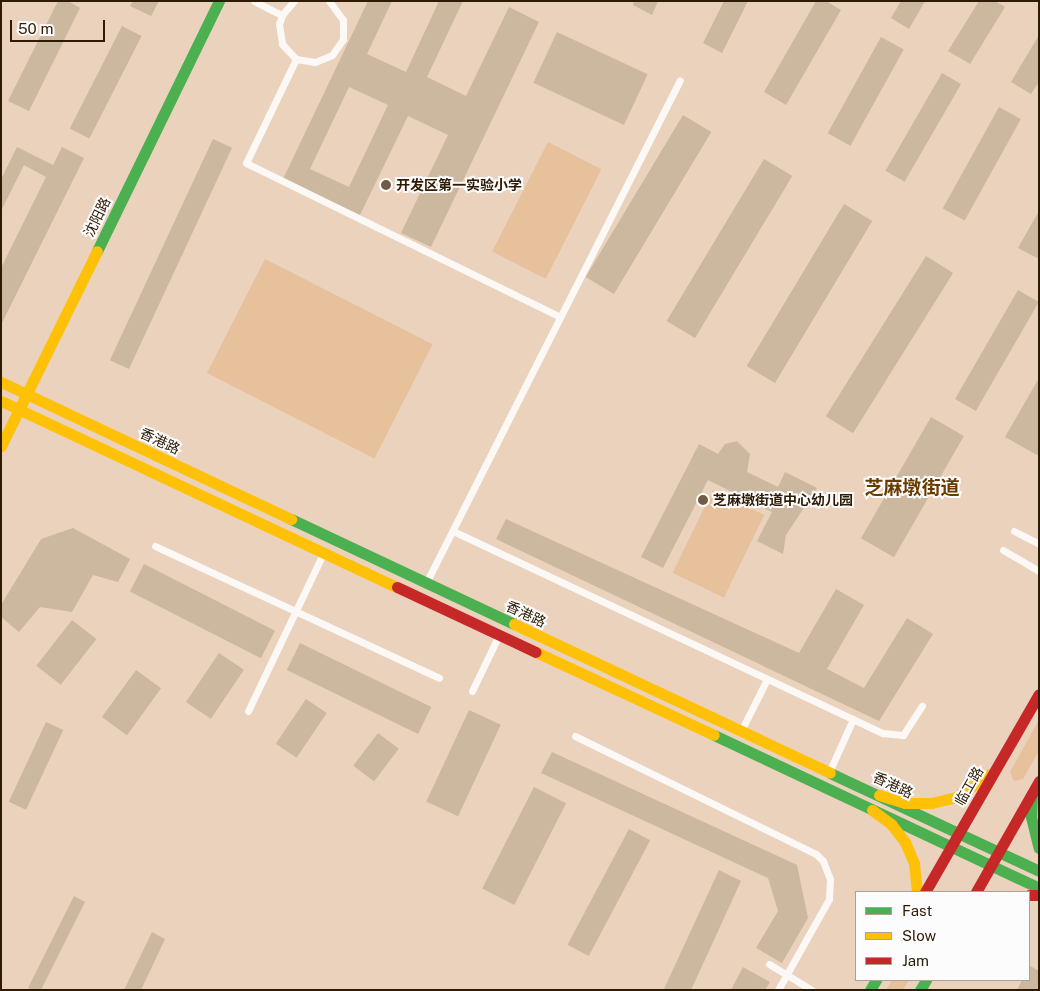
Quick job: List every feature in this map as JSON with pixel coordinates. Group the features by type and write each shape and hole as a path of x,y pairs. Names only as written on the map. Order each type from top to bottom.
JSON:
{"main road":[{"name":"沈阳路","path":"1,446 219,1"},
{"name":"香港路","path":"1,382 828,773 880,795 1039,872"},
{"path":"1,401 1039,888"},
{"name":"临工路","path":"926,891 1039,694"},
{"path":"880,795 905,803 931,803 956,797 980,784 998,766"},
{"path":"977,891 1039,781"},
{"path":"1032,792 1031,817 1039,848"},
{"path":"872,810 891,824 905,842 914,863 917,891"}],"lane":[{"path":"254,1 282,15"},
{"path":"294,1 282,15 279,34 282,44 296,59 305,62 324,60 339,48 345,30 344,20 329,1"},
{"path":"296,59 246,163 560,317"},
{"path":"426,583 680,80"},
{"path":"453,530 890,736 903,734 922,706"},
{"path":"1014,531 1039,544"},
{"path":"155,546 439,678"},
{"path":"1003,550 1039,571"},
{"path":"248,711 325,552"},
{"path":"472,691 500,634"},
{"path":"741,732 766,679"},
{"path":"828,773 853,719"},
{"path":"575,736 820,857 830,880 828,899 778,990"},
{"path":"769,964 812,990"}],"shaded area":[{"path":"548,142 601,169 546,279 492,252"},
{"path":"265,259 433,344 374,458 207,373"},
{"path":"713,490 764,515 724,598 673,573"},
{"path":"1039,720 1039,751 1023,779 1014,781 1010,772"},
{"path":"891,981 908,981 903,990 886,990"}],"building":[{"path":"58,1 68,1 80,8 29,111 8,101"},
{"path":"133,1 159,1 151,16 130,6"},
{"path":"368,1 392,1 367,54 406,72 439,1 463,1 427,77 466,96 509,7 539,22 431,247 401,233 448,135 408,116 360,215 283,179","holes":["349,87 388,105 349,187 310,169"]},
{"path":"634,1 658,1 652,15 633,5"},
{"path":"724,1 748,1 722,53 703,43"},
{"path":"816,1 826,1 841,10 786,105 764,92"},
{"path":"901,1 925,1 909,29 891,18"},
{"path":"979,1 995,1 1005,7 970,64 948,51"},
{"path":"122,26 142,36 89,138 70,128"},
{"path":"557,32 648,74 624,125 533,83"},
{"path":"1039,35 1039,82 1031,94 1011,82"},
{"path":"881,37 904,50 850,146 828,133"},
{"path":"942,73 961,84 905,182 886,171"},
{"path":"999,107 1021,119 965,221 943,208"},
{"path":"683,115 711,132 614,294 586,277"},
{"path":"213,139 232,148 129,369 110,360"},
{"path":"17,147 53,165 62,147 84,158 1,325 1,268 46,177 24,165 1,211 1,179"},
{"path":"764,159 792,176 695,338 667,321"},
{"path":"844,204 872,221 775,383 747,366"},
{"path":"1039,211 1039,259 1018,248"},
{"path":"926,256 953,273 853,433 826,416"},
{"path":"1018,290 1039,302 976,411 955,399"},
{"path":"1039,378 1039,453 1037,455 1005,437"},
{"path":"931,417 964,436 894,557 861,538"},
{"path":"737,441 750,454 747,472 778,487 785,472 817,488 786,535 783,554 757,541 772,512 708,480 663,568 641,557 699,444 718,454 725,444"},
{"path":"506,519 799,653 836,589 864,605 827,669 864,688 907,618 933,634 879,721 496,539"},
{"path":"73,528 130,559 118,582 93,575 72,612 40,607 19,632 1,617 1,605 41,539"},
{"path":"144,564 275,631 261,658 130,592"},
{"path":"72,620 96,639 61,685 36,666"},
{"path":"300,643 431,707 418,734 287,670"},
{"path":"219,653 244,670 211,719 186,702"},
{"path":"136,670 161,688 127,735 102,717"},
{"path":"306,699 327,713 297,758 276,744"},
{"path":"469,710 501,725 458,816 426,802"},
{"path":"46,722 63,730 26,810 9,802"},
{"path":"378,733 399,749 374,781 353,766"},
{"path":"552,752 797,865 808,918 782,963 756,948 778,911 768,878 541,773"},
{"path":"534,787 566,803 514,905 482,889"},
{"path":"629,829 650,840 589,956 567,945"},
{"path":"719,870 741,881 691,990 664,989"},
{"path":"74,896 85,902 41,990 32,990 28,988"},
{"path":"152,932 165,939 141,990 124,990"},
{"path":"1030,966 1039,971 1039,990 1017,990 1022,981 1030,981"},
{"path":"743,967 770,982 765,990 731,990"}],"traffic: fast":[{"path":"97,251 219,1"},
{"path":"291,519 514,624"},
{"path":"714,735 1039,888"},
{"path":"830,773 1039,871"},
{"path":"1032,794 1031,817 1039,848"},
{"path":"870,990 875,981"},
{"path":"920,990 925,981"}],"traffic: slow":[{"path":"1,446 97,251"},
{"path":"1,382 291,519"},
{"path":"1,401 397,587"},
{"path":"514,624 830,773"},
{"path":"536,652 714,735"},
{"path":"879,795 905,803 931,803 956,797 989,775"},
{"path":"872,810 891,824 905,842 914,863 917,891"}],"traffic: jam":[{"path":"397,587 536,652"},
{"path":"926,891 1039,694"},
{"path":"977,891 1039,781"},
{"path":"1030,895 1039,895"}],"place":[{"name":"开发区第一实验小学","path":"386,185"},
{"name":"芝麻墩街道中心幼儿园","path":"703,500"}],"district":[{"name":"芝麻墩街道","path":"912,488"}]}
